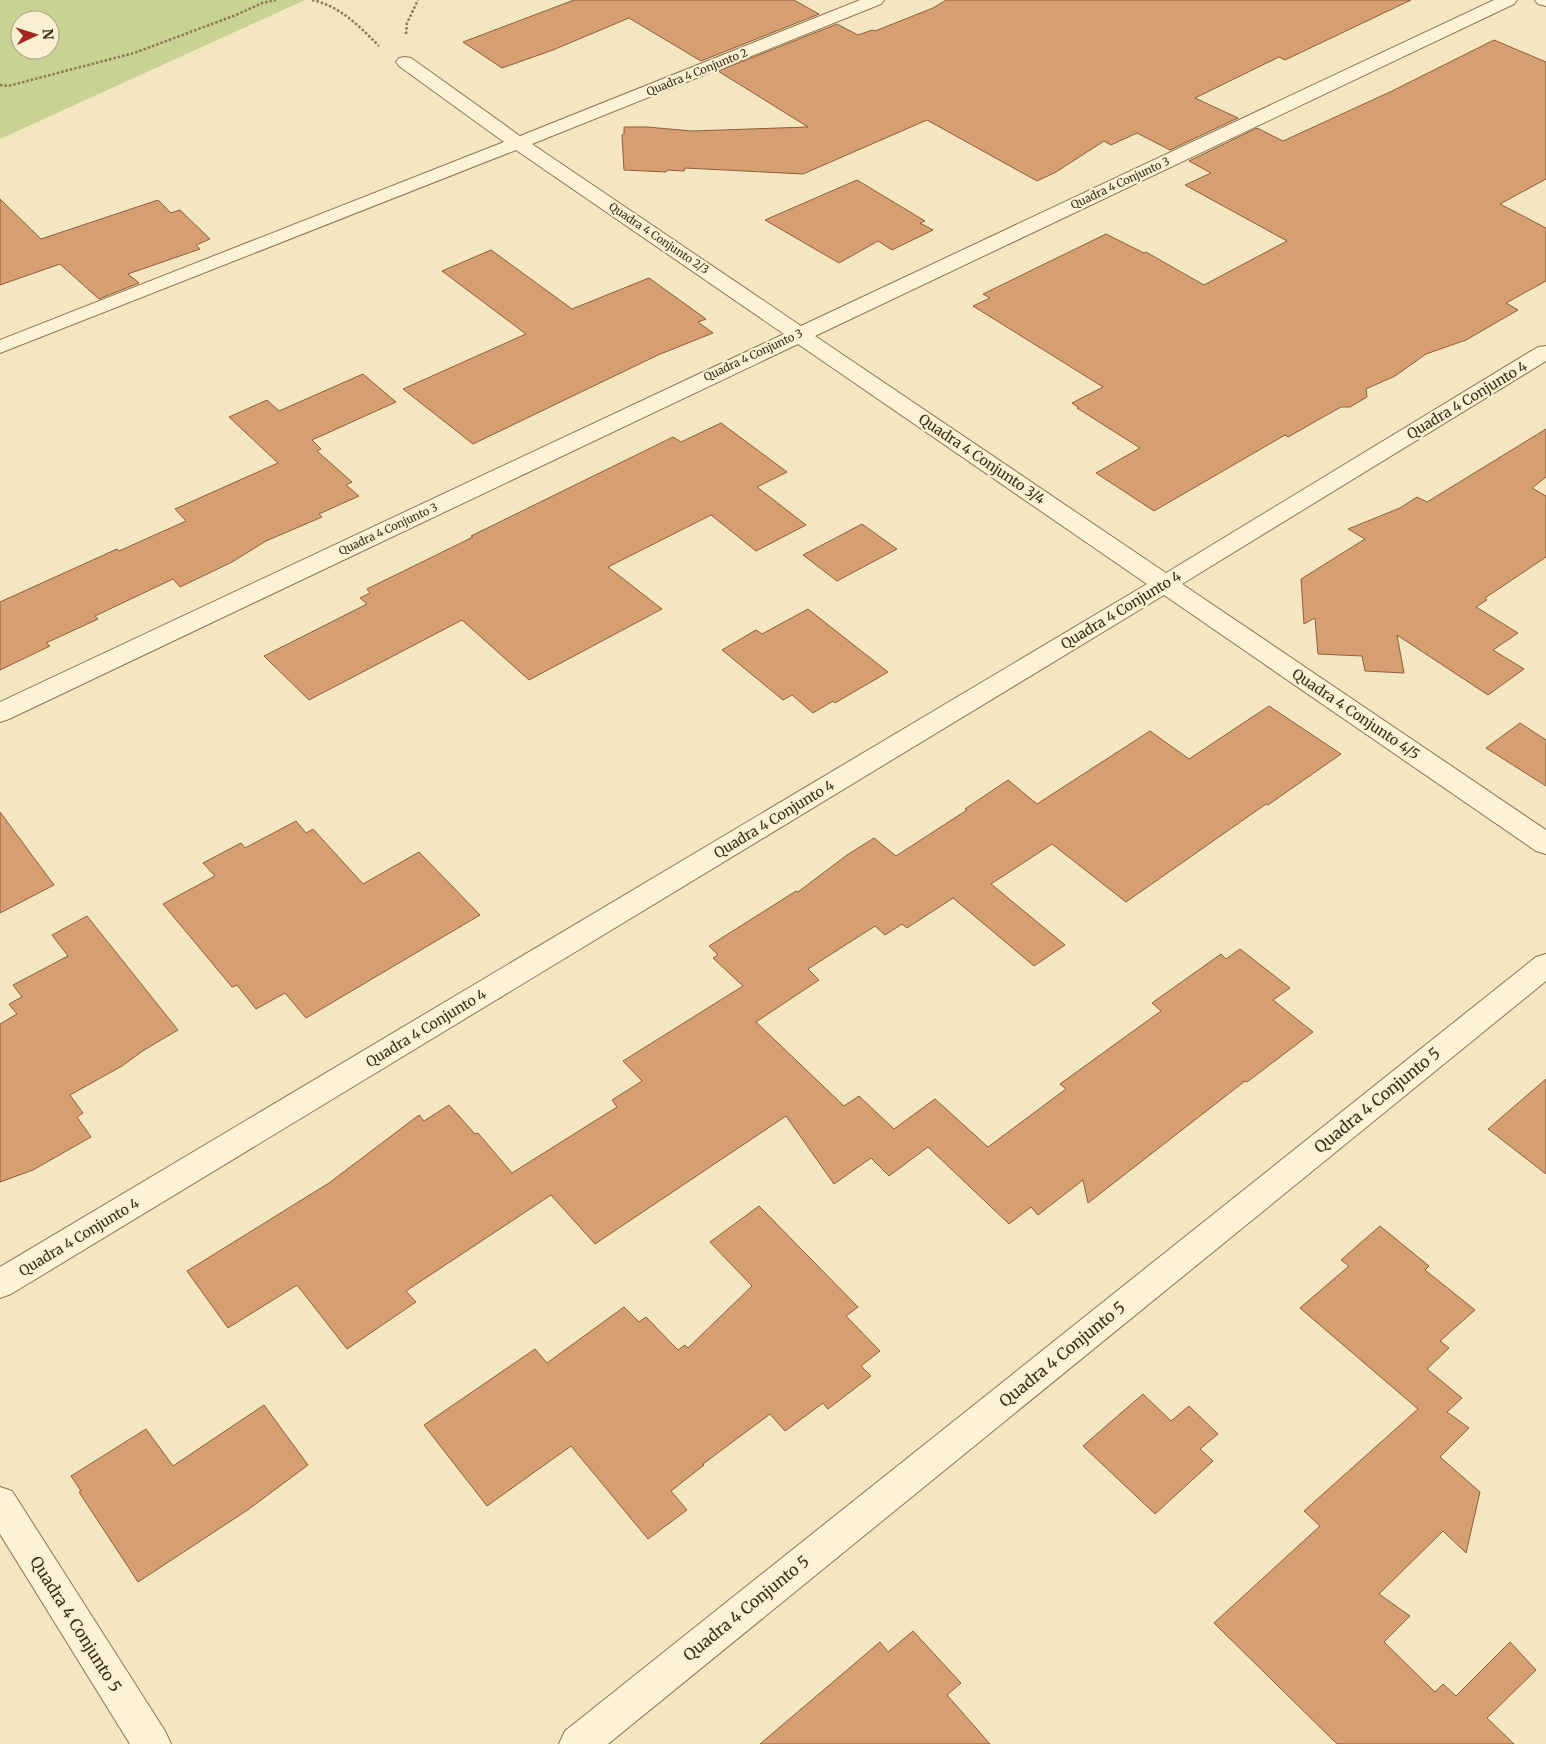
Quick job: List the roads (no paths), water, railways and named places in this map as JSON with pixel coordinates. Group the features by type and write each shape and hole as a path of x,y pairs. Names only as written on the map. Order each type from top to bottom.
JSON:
{"street":[{"name":"Quadra 4 Conjunto 2","path":"518,143 876,0"},
{"name":"Quadra 4 Conjunto 3","path":"0,713 1508,0"},
{"name":"Quadra 4 Conjunto 2/3","path":"405,62 518,143 799,334"},
{"path":"0,347 518,143"},
{"name":"Quadra 4 Conjunto 3/4","path":"799,334 1165,584"},
{"name":"Quadra 4 Conjunto 4","path":"0,1284 1165,584 1546,352"},
{"name":"Quadra 4 Conjunto 4/5","path":"1165,584 1546,844"},
{"name":"Quadra 4 Conjunto 5","path":"578,1744 1546,965"},
{"name":"Quadra 4 Conjunto 5","path":"0,1503 152,1744"}]}
